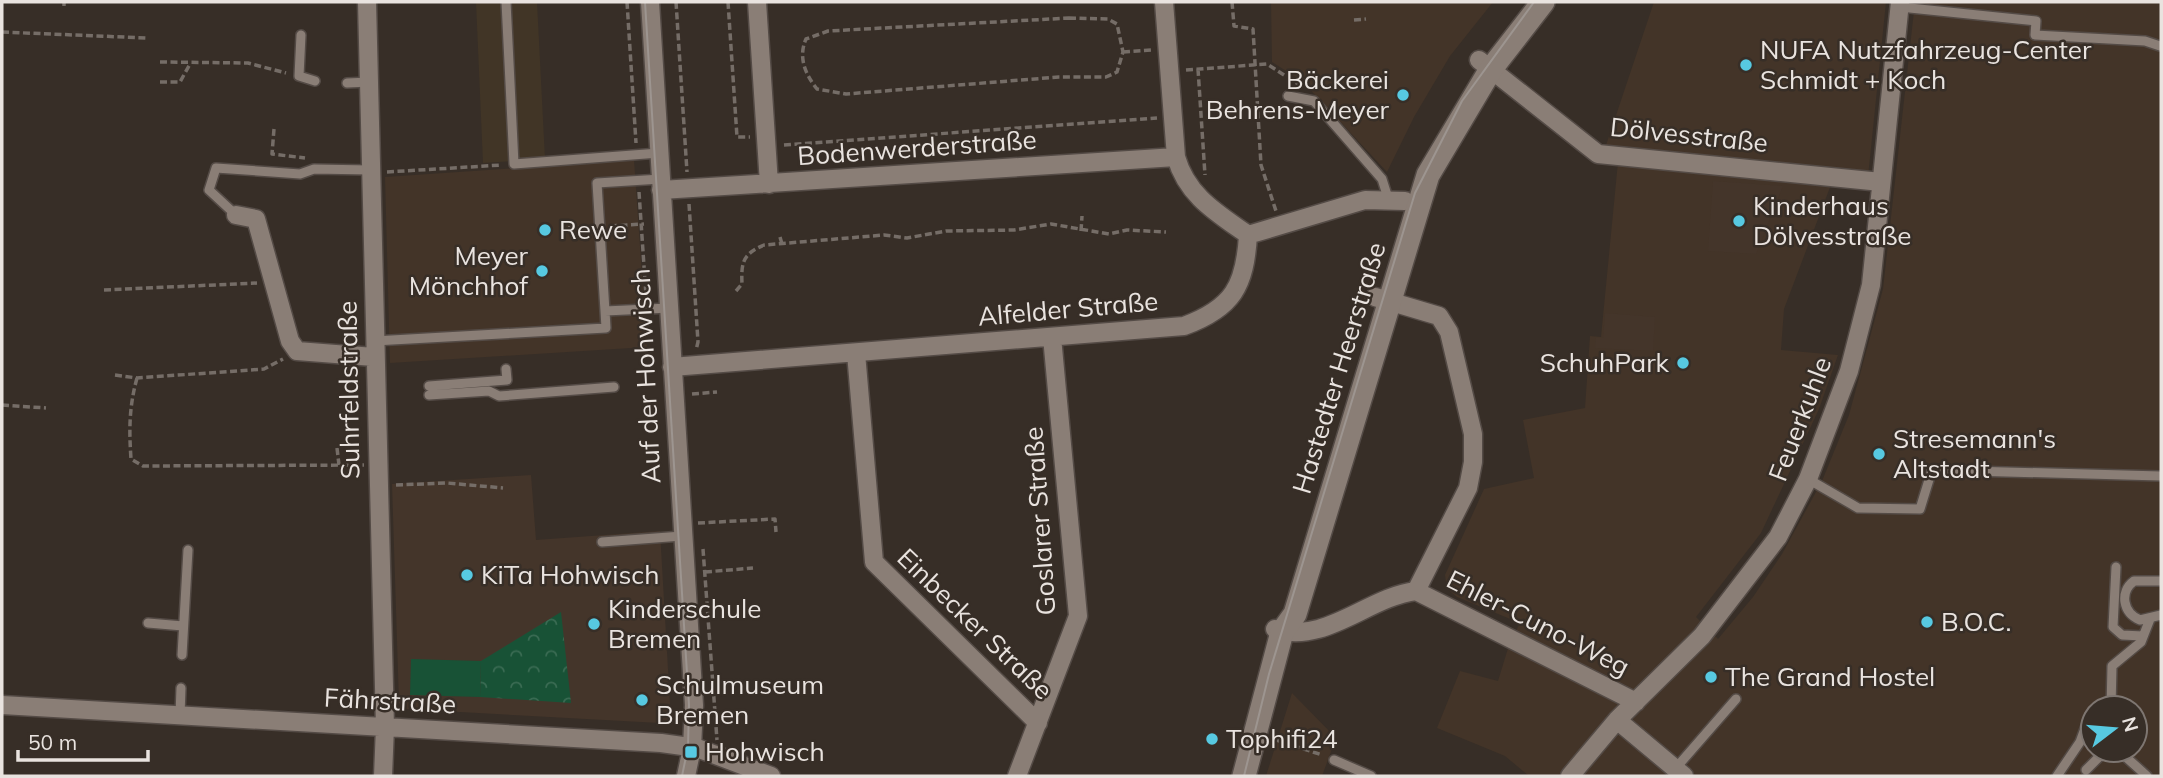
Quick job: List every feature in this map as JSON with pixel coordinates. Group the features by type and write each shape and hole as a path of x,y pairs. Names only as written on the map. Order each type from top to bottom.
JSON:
{"street":[{"name":"Suhrfeldstraße","path":"367,2 376,464 385,727 383,776"},
{"name":"Auf der Hohwisch","path":"650,2 669,308 681,367 682,530 694,705 692,748 686,776"},
{"path":"757,2 762,141 769,184"},
{"path":"1164,2 1176,158 1189,189 1207,205 1248,235 1365,200 1396,199"},
{"name":"Hastedter Heerstraße","path":"1382,299 1396,199 1428,145 1485,64 1523,2"},
{"name":"Hastedter Heerstraße","path":"1230,776 1279,631 1382,299 1428,174 1485,64 1543,2"},
{"name":"Feuerkuhle","path":"1570,776 1617,720 1702,636 1778,537 1808,479 1849,371 1868,298 1900,4"},
{"name":"Dölvesstraße","path":"1485,64 1598,154 1881,182"},
{"name":"Bodenwerderstraße","path":"661,185 688,188 769,184 1176,158"},
{"path":"236,215 256,219 290,341 297,351 374,349"},
{"name":"Alfelder Straße","path":"681,367 1184,326 1205,318 1229,302 1247,268 1248,235"},
{"path":"1279,631 1301,634 1319,629 1397,593 1416,591 1468,488 1474,462 1473,434 1449,332 1439,316 1382,299"},
{"name":"Goslarer Straße","path":"1017,776 1078,616 1052,337"},
{"name":"Einbecker Straße","path":"856,353 874,562 1038,723"},
{"name":"Ehler-Cuno-Weg","path":"1416,591 1636,702"},
{"name":"Hastedter Heerstraße","path":"1244,776 1279,631"},
{"name":"Fährstraße","path":"2,705 692,748 771,776"},
{"path":"1617,720 1679,772"}],"lane":[{"path":"506,2 514,164 659,153"},
{"path":"1900,4 2036,21 2035,35 2146,41 2160,46"},
{"path":"301,36 299,76 315,80"},
{"path":"346,83 369,82"},
{"path":"1288,96 1314,101 1396,199"},
{"path":"236,215 209,190 216,168 300,174 314,169 370,171"},
{"path":"374,349 606,328 597,183 661,185"},
{"path":"605,311 669,308"},
{"path":"506,369 507,380 429,390 489,391 499,396 614,387"},
{"path":"1808,479 1858,508 1920,509 1932,470 2161,476"},
{"path":"602,542 682,530"},
{"path":"182,655 188,550"},
{"path":"2116,567 2113,627 2122,635 2143,636"},
{"path":"2161,581 2134,581 2125,593 2125,604 2130,615 2140,620 2161,615"},
{"path":"2111,694 2112,666 2141,642 2150,619"},
{"path":"148,624 183,626"},
{"path":"180,715 181,688"},
{"path":"1679,772 1736,699"},
{"path":"2057,776 2079,743"},
{"path":"1334,760 1371,776"},
{"path":"2086,770 2092,764"},
{"path":"2134,764 2147,776"}],"path":[{"path":"676,2 698,342 681,367 692,394 693,407"},
{"path":"728,2 737,137 762,141 1173,117"},
{"path":"1232,2 1234,26 1253,29 1261,165 1281,226"},
{"path":"1093,18 1108,19 1117,24 1123,52 1117,72 1106,77 1059,77 846,94 817,89 803,63 802,47 806,39 828,31 1093,18"},
{"path":"1354,20 1366,19"},
{"path":"2,32 146,38"},
{"path":"1123,52 1168,49"},
{"path":"160,62 248,64 299,76"},
{"path":"160,82 180,82 190,64"},
{"path":"1170,71 1267,64 1299,84 1314,101"},
{"path":"1198,69 1207,205"},
{"path":"274,129 272,153 312,160"},
{"path":"370,171 514,164"},
{"path":"1081,231 1082,216"},
{"path":"1049,218 1051,224"},
{"path":"1027,220 1029,229"},
{"path":"568,229 663,223"},
{"path":"968,223 969,231"},
{"path":"736,291 742,284 741,263 749,251 764,245 863,239 884,235 907,238 932,234 945,228 969,231 1029,229 1051,224 1109,234 1126,230 1166,232"},
{"path":"1142,224 1142,231"},
{"path":"931,228 932,234"},
{"path":"862,231 863,239"},
{"path":"802,234 805,241"},
{"path":"780,237 782,244"},
{"path":"104,290 273,282"},
{"path":"115,375 137,378 264,369 297,351"},
{"path":"137,378 129,407 128,428 131,459 143,466 376,464"},
{"path":"692,394 717,392"},
{"path":"2,405 46,408"},
{"path":"337,448 339,465"},
{"path":"377,486 447,483 503,488"},
{"path":"700,510 702,529"},
{"path":"682,530 701,523 775,519 776,531"},
{"path":"703,540 718,733 715,754"},
{"path":"705,572 752,568"},
{"path":"1254,733 1334,760"}],"shaded area":[{"path":"476,2 537,2 545,159 483,163"},
{"path":"1271,2 1493,2 1450,56 1414,117 1387,172 1302,81 1272,62"},
{"path":"1654,2 1886,2 1868,177 1835,174 1784,309 1781,350 1838,355 1819,409 1761,533 1696,617 1718,639 1753,597 1782,554 1822,481 1849,415 1883,289 1915,2 2161,2 2161,776 1529,776 1505,756 1437,728 1460,671 1498,681 1509,645 1520,623 1457,597 1447,589 1445,575 1484,489 1534,478 1523,420 1585,408 1590,336 1601,337 1618,162 1601,160"},
{"path":"634,160 647,347 390,363 385,177"},
{"name":"Kinderhaus Dölvesstraße","path":"1713,181 1783,186 1756,254 1708,251"},
{"path":"1605,313 1655,317 1653,351 1595,348 1596,338 1603,338"},
{"name":"Kinderschule Bremen","path":"531,475 536,540 660,531 671,721 660,723 405,709 399,703 392,484"},
{"path":"1292,693 1336,738 1322,776 1266,776"}],"green space":[{"path":"561,612 571,703 480,697 481,661"},
{"path":"411,659 481,661 480,697 410,695"}],"tram line":[{"path":"645,2 689,705 688,747 682,776"},
{"path":"1244,776 1269,674 1415,193 1462,101 1534,2"}],"place":[{"name":"NUFA Nutzfahrzeug-Center Schmidt + Koch","path":"1746,65"},
{"name":"Bäckerei Behrens-Meyer","path":"1403,95"},
{"name":"Kinderhaus Dölvesstraße","path":"1739,221"},
{"name":"Rewe","path":"545,230"},
{"name":"Meyer Mönchhof","path":"542,271"},
{"name":"SchuhPark","path":"1683,363"},
{"name":"Stresemann's Altstadt","path":"1879,454"},
{"name":"KiTa Hohwisch","path":"467,575"},
{"name":"B.O.C.","path":"1927,622"},
{"name":"Kinderschule Bremen","path":"594,624"},
{"name":"The Grand Hostel","path":"1711,677"},
{"name":"Schulmuseum Bremen","path":"642,700"},
{"name":"Tophifi24","path":"1212,739"},
{"name":"Hohwisch","path":"691,752"}]}
